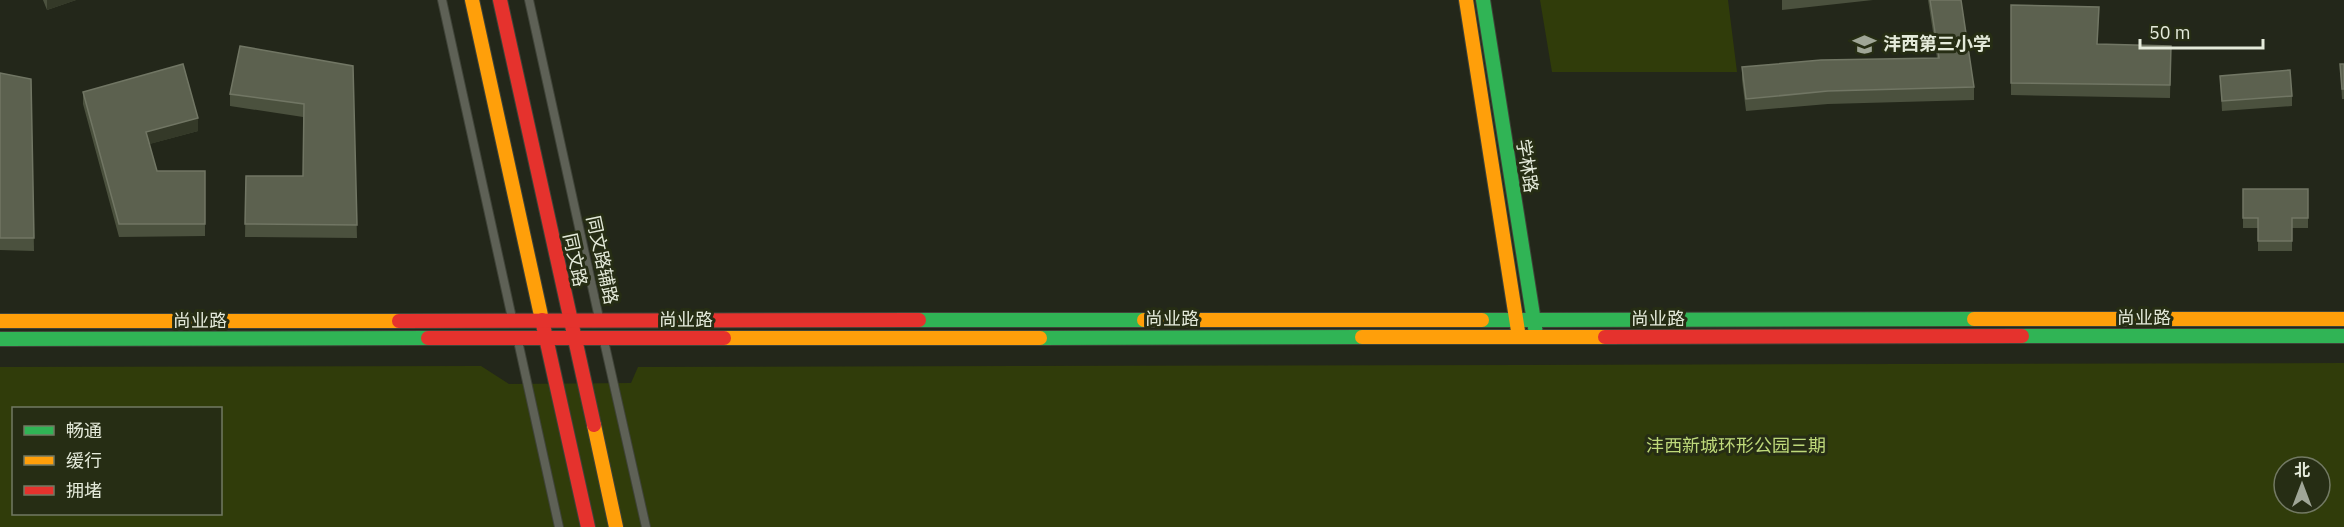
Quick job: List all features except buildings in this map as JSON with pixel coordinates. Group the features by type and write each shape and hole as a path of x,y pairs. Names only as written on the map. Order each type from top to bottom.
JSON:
{"street":[{"path":"472,0 588,527"},
{"name":"同文路","path":"500,0 616,527"},
{"name":"学林路","path":"1466,0 1519,337"},
{"name":"学林路","path":"1483,0 1536,337"},
{"name":"尚业路","path":"0,321 2344,319"},
{"name":"尚业路","path":"0,339 2344,336"}],"lane":[{"path":"442,0 559,527"},
{"name":"同文路辅路","path":"529,0 646,527"}],"green space":[{"path":"1540,0 1728,0 1737,72 1552,72"},
{"name":"沣西新城环形公园三期","path":"2344,363 2344,527 0,527 0,367 481,366 509,384 631,383 638,367"}],"traffic: fast":[{"path":"1483,0 1536,334"},
{"path":"1482,320 1974,319"},
{"path":"919,320 1144,320"},
{"path":"2022,336 2344,336"},
{"path":"1040,338 1362,337"},
{"path":"0,339 428,338"}],"traffic: slow":[{"path":"472,0 542,320"},
{"path":"1466,0 1518,331"},
{"path":"1974,319 2344,319"},
{"path":"1144,320 1482,320"},
{"path":"0,321 399,321"},
{"path":"1362,337 1605,337"},
{"path":"724,338 1040,338"},
{"path":"594,425 616,527"}],"traffic: jam":[{"path":"500,0 594,425"},
{"path":"542,320 588,527"},
{"path":"399,321 919,320"},
{"path":"1605,337 2022,336"},
{"path":"428,338 724,338"}],"place":[{"name":"沣西第三小学","path":"1865,44"}]}
